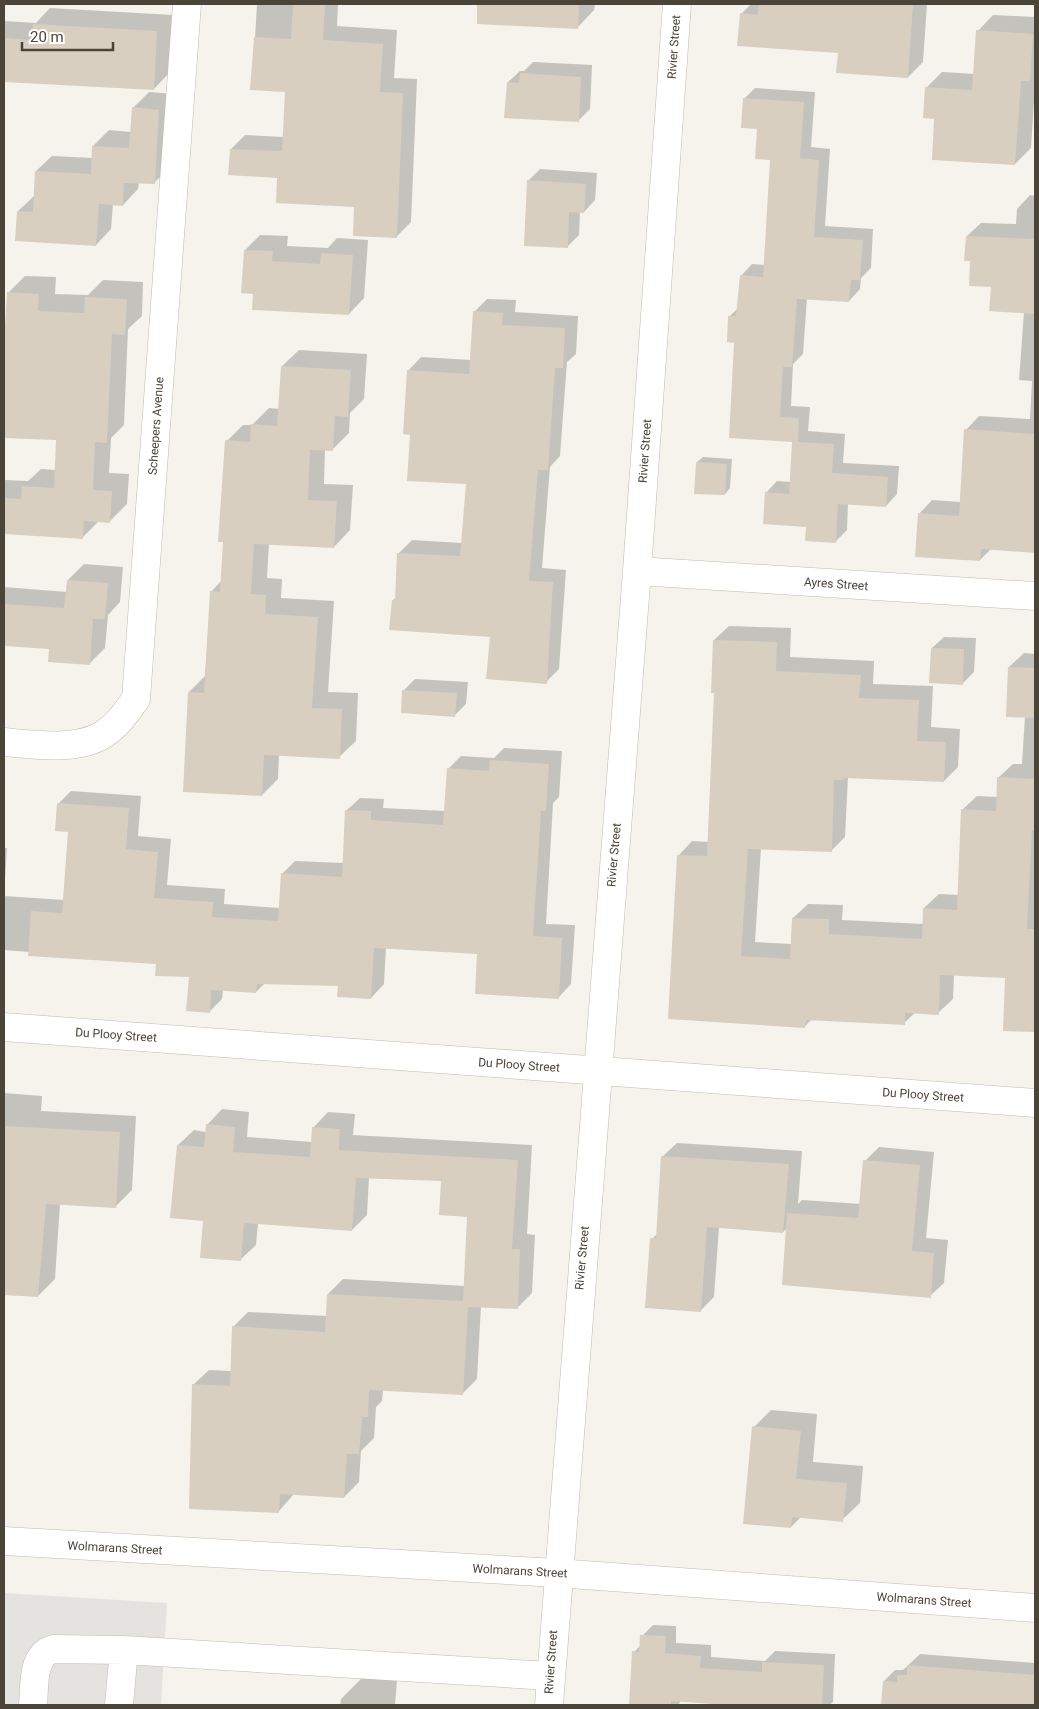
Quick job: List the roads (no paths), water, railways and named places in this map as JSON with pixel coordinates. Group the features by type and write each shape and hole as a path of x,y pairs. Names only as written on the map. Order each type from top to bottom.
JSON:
{"street":[{"name":"Scheepers Avenue","path":"4,742 79,743 104,734 120,721 136,699 187,4"},
{"name":"Rivier Street","path":"548,1705 637,571 677,4"},
{"name":"Ayres Street","path":"637,571 1035,596"},
{"name":"Du Plooy Street","path":"4,1027 1035,1103"},
{"name":"Wolmarans Street","path":"4,1541 557,1573 1035,1608"},
{"path":"33,1705 36,1669 39,1658 44,1652 52,1649 124,1650 550,1676"},
{"path":"119,1705 124,1650"}]}
